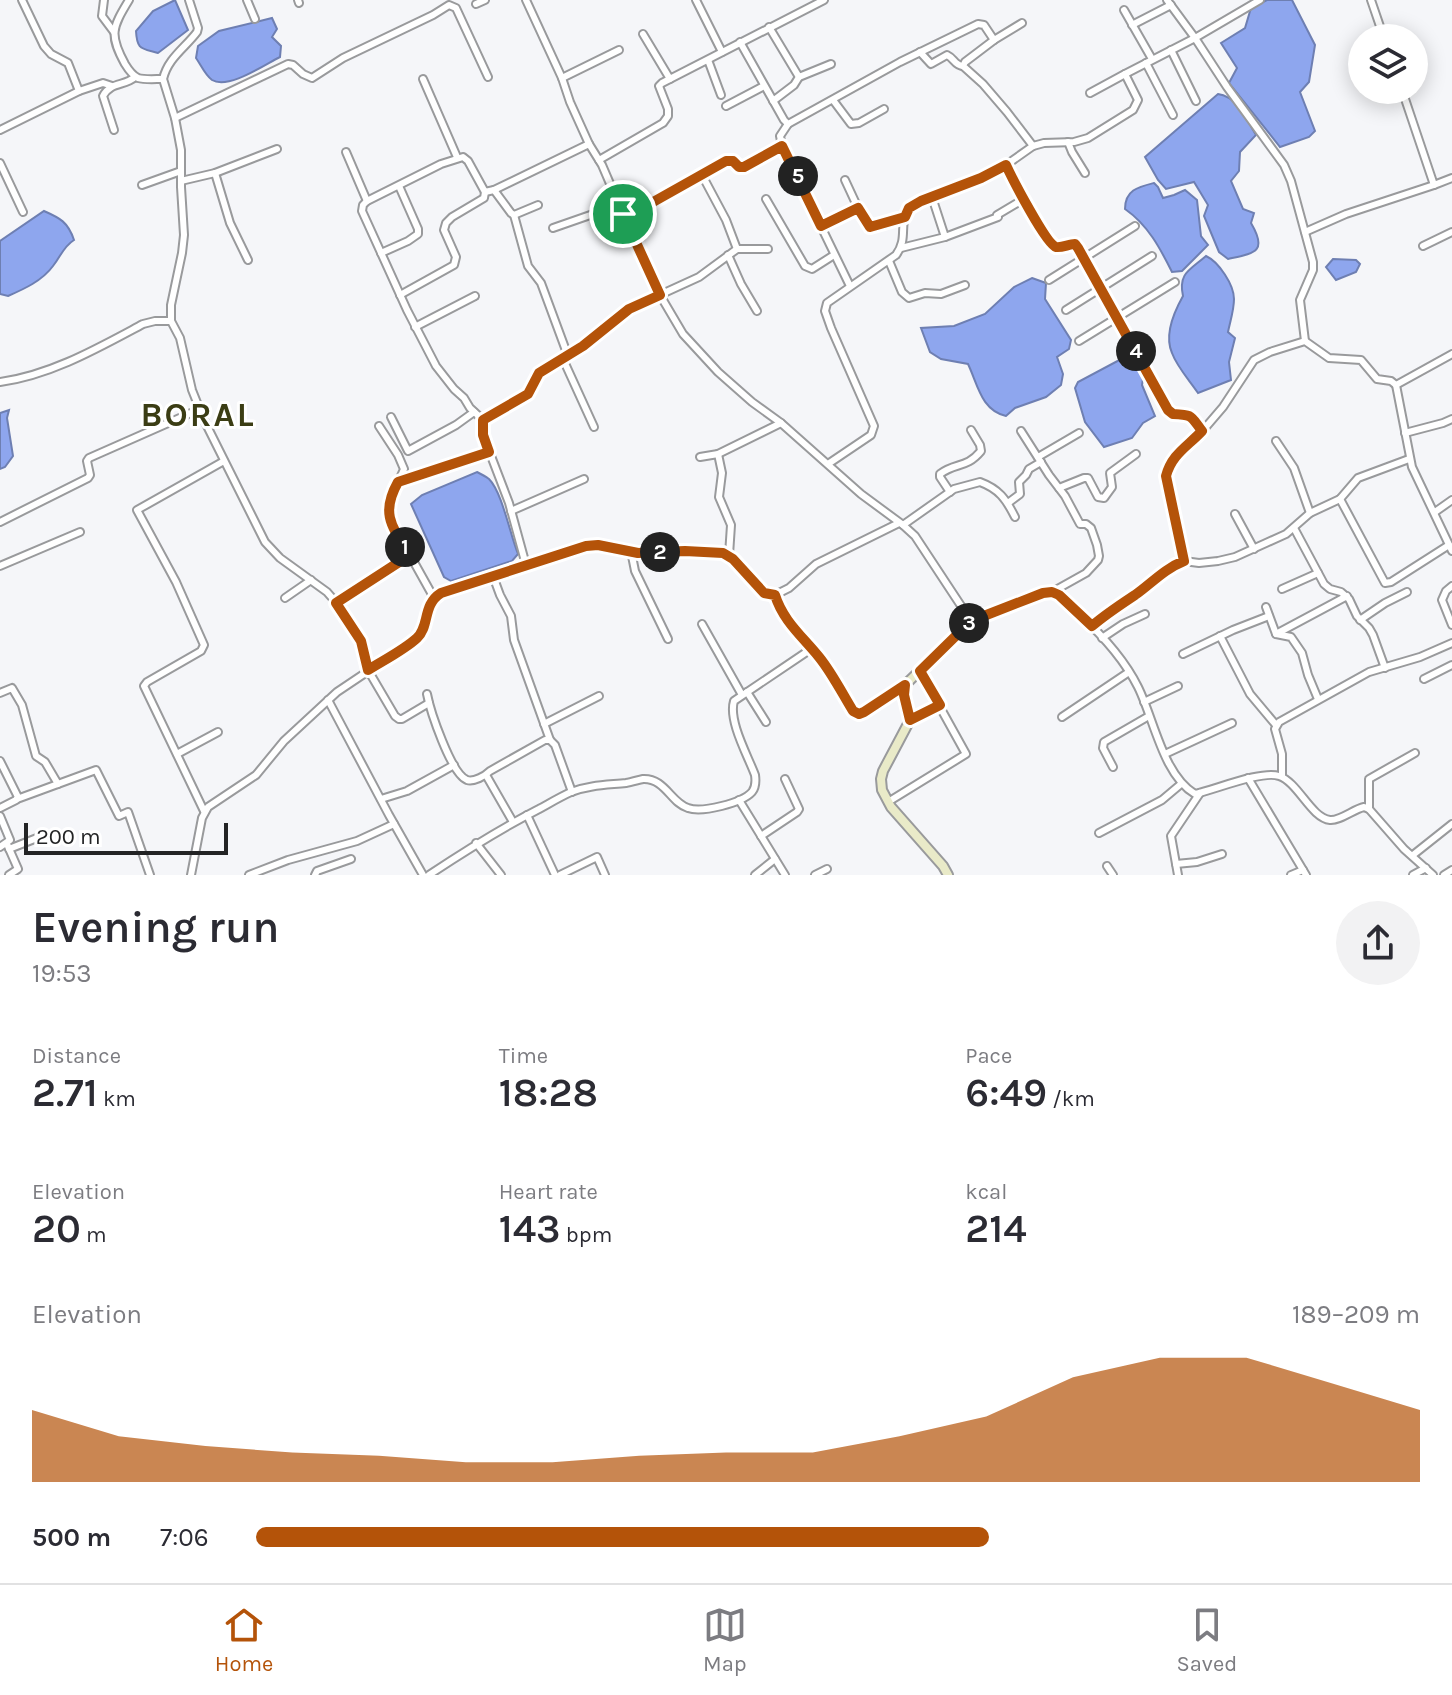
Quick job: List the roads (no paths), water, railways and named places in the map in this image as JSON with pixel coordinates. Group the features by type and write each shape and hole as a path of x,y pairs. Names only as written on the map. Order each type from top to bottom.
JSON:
{"main road":[{"path":"948,875 888,802 881,779 910,720 904,695 905,685 971,621"}],"street":[{"path":"22,0 44,46 51,54 68,63 79,91"},
{"path":"104,0 102,16 114,32"},
{"path":"129,0 114,32 116,47 135,77 163,79"},
{"path":"189,0 197,32 171,60 163,79 181,150 184,235 171,321 180,338 192,390 265,542 280,558 327,592 336,603 361,641 368,670 395,716 399,719 429,703"},
{"path":"247,0 255,19"},
{"path":"476,4 485,0"},
{"path":"526,0 589,144 660,295 683,334 741,392 901,524 923,547 971,621 1032,596 1052,592 1092,568 1099,556 1091,528 1080,524 1071,505 1021,431"},
{"path":"696,0 722,52"},
{"path":"599,160 663,123 668,109 659,86 824,0"},
{"path":"1090,93 1260,0"},
{"path":"1371,0 1379,24"},
{"path":"175,118 288,64 312,78 343,58 433,15 452,2 488,77"},
{"path":"1132,25 1169,2 1284,165 1291,181 1313,270 1300,300 1305,341"},
{"path":"1124,10 1173,115"},
{"path":"963,66 994,40 1022,23"},
{"path":"850,286 782,146 780,136 788,124 978,24 984,25 994,40"},
{"path":"769,27 799,77"},
{"path":"643,34 670,79"},
{"path":"740,42 788,124"},
{"path":"562,78 619,50"},
{"path":"1171,50 1196,101"},
{"path":"920,52 931,64 947,55 957,65 963,66 983,84 1033,146"},
{"path":"708,60 721,95"},
{"path":"773,101 794,85 799,77 831,64"},
{"path":"901,248 906,212 912,206 981,178 1033,146 1088,138 1133,110 1138,100 1125,74"},
{"path":"0,130 79,91 103,83 112,86 129,83 135,77"},
{"path":"423,79 457,157"},
{"path":"112,86 103,96 114,130"},
{"path":"726,106 764,86"},
{"path":"833,100 851,124 859,123 884,109"},
{"path":"1407,104 1434,185"},
{"path":"1068,142 1085,173"},
{"path":"485,192 589,144"},
{"path":"623,214 646,206 730,161 744,167 782,146"},
{"path":"181,181 215,173 277,149"},
{"path":"346,152 367,201"},
{"path":"400,295 454,265 456,257 445,226 452,217 484,198 485,192 463,157 457,157 367,201 362,211 400,295 415,327 436,366 483,420 483,435 511,511 526,565"},
{"path":"0,163 23,212"},
{"path":"1006,165 1052,244 1060,247 1075,244 1168,410 1173,414 1187,413 1202,431"},
{"path":"142,185 181,171"},
{"path":"215,173 230,223 248,260"},
{"path":"702,175 726,220 737,249"},
{"path":"1305,232 1346,214 1452,178"},
{"path":"845,180 870,227 905,217"},
{"path":"381,253 418,234 399,186"},
{"path":"494,190 514,215 528,266 541,283 565,357 594,427"},
{"path":"932,197 945,237"},
{"path":"766,199 805,266 812,269 834,255"},
{"path":"828,464 871,435 874,426 825,311 827,303 889,261 901,248 945,237 998,216 1024,199"},
{"path":"514,215 538,205"},
{"path":"553,228 619,205"},
{"path":"821,226 858,208"},
{"path":"1049,280 1135,226"},
{"path":"1423,246 1452,232"},
{"path":"483,420 528,394 539,373 629,309 699,277 737,249 768,249"},
{"path":"728,255 757,311"},
{"path":"1066,310 1152,256"},
{"path":"889,261 902,292 909,298 925,293 941,294 965,285"},
{"path":"1079,341 1175,282"},
{"path":"415,327 475,296"},
{"path":"0,382 26,377 75,359 143,324 171,321"},
{"path":"1184,561 1167,471 1179,451 1223,407 1254,360 1270,352 1310,342 1329,358 1361,360 1377,379 1396,385 1409,459 1450,545 1385,583 1340,499"},
{"path":"1396,385 1452,354"},
{"path":"0,522 88,478 87,461 92,456 200,409"},
{"path":"391,417 408,451 474,412"},
{"path":"1405,433 1452,419"},
{"path":"700,457 718,454 781,423"},
{"path":"379,426 404,469 390,496 388,509 391,521 434,598"},
{"path":"950,492 940,474 971,461 981,451 971,430"},
{"path":"1008,503 1020,494 1019,482 1029,469 1079,433"},
{"path":"1276,441 1294,468 1310,513"},
{"path":"398,482 489,452"},
{"path":"718,454 722,473 719,497 731,525 729,555"},
{"path":"1059,488 1088,478 1098,497 1104,498 1112,487 1110,473 1136,454"},
{"path":"1092,626 1164,570 1184,561 1218,561 1254,549 1286,534 1310,513 1340,499 1362,475 1409,459"},
{"path":"204,811 144,684 201,651 204,645 176,582 137,510 224,461"},
{"path":"511,511 584,479"},
{"path":"191,875 204,811 256,775 284,741 328,700 420,635 427,611 434,598 441,593 586,546 598,545 631,551 729,555 757,587 764,593 775,595 789,588 816,564 901,524 960,487 984,482 1003,495 1015,517"},
{"path":"1435,512 1452,500"},
{"path":"1235,514 1254,549"},
{"path":"1294,528 1327,588 1347,596 1360,620 1369,628 1385,668"},
{"path":"0,566 80,532"},
{"path":"631,551 635,571 668,639"},
{"path":"336,603 410,555"},
{"path":"1282,589 1318,573"},
{"path":"493,576 511,616 514,640 572,792"},
{"path":"285,598 311,580"},
{"path":"1452,586 1442,600 1452,625"},
{"path":"1052,592 1092,626 1129,672 1181,784 1195,794 1248,778 1282,776 1328,820 1356,809 1369,809 1404,849 1433,875"},
{"path":"1360,620 1407,592"},
{"path":"775,595 781,611 820,659 856,713 864,712 905,685"},
{"path":"1276,634 1347,596"},
{"path":"1266,607 1276,634"},
{"path":"1102,638 1145,614"},
{"path":"1183,654 1269,616"},
{"path":"702,624 744,694 766,722"},
{"path":"1276,634 1291,637 1299,646 1318,699"},
{"path":"1220,636 1250,694 1276,725 1282,754 1282,776"},
{"path":"1276,725 1369,672 1420,657 1452,643"},
{"path":"328,700 394,824 426,875 513,822 588,787 644,779 653,780 666,788 686,808 705,809 739,800 753,791 756,784 735,724 734,701 811,649"},
{"path":"1424,679 1452,665"},
{"path":"888,802 966,754 920,671"},
{"path":"1062,717 1129,672"},
{"path":"1144,702 1178,686"},
{"path":"0,693 9,688 15,691 36,756 45,762 58,784"},
{"path":"427,694 436,728 454,765 467,780 486,775 550,740"},
{"path":"544,724 599,696"},
{"path":"910,720 940,705"},
{"path":"1113,767 1103,748 1104,742 1149,716"},
{"path":"1165,754 1232,723"},
{"path":"177,754 218,732"},
{"path":"1369,809 1369,779 1415,753"},
{"path":"0,761 17,799"},
{"path":"381,799 411,790 454,765"},
{"path":"0,808 96,770 119,816 128,812 150,875"},
{"path":"486,775 513,822"},
{"path":"1248,778 1304,872 1291,875"},
{"path":"761,836 799,809 785,779"},
{"path":"1099,833 1162,800 1181,784"},
{"path":"1178,875 1171,836 1200,793"},
{"path":"739,800 785,875"},
{"path":"527,815 557,875 597,857 605,875"},
{"path":"0,816 10,837 5,847"},
{"path":"249,875 288,860 357,841 394,824"},
{"path":"1413,855 1452,824"},
{"path":"5,847 42,836"},
{"path":"476,843 501,875"},
{"path":"5,847 18,869 9,875"},
{"path":"1176,864 1197,862 1222,854"},
{"path":"315,875 317,871 351,859"},
{"path":"755,875 775,859"},
{"path":"1107,866 1113,875"},
{"path":"1413,875 1426,868"},
{"path":"815,875 827,869"},
{"path":"1444,875 1452,870"}],"water":[{"path":"175,0 188,30 158,53 141,47 136,31 153,11"},
{"path":"1267,0 1292,0 1315,45 1309,82 1300,92 1315,131 1309,137 1280,147 1229,83 1237,68 1221,43 1245,28 1251,8"},
{"path":"272,18 277,29 272,37 281,46 280,57 227,82 212,80 205,73 196,58 198,46 219,31"},
{"path":"1218,94 1236,104 1256,135 1240,152 1239,171 1231,181 1243,209 1254,213 1251,223 1258,246 1252,253 1228,259 1219,252 1204,216 1208,205 1194,182 1166,189 1145,157"},
{"path":"1154,183 1163,198 1185,190 1197,200 1201,236 1208,245 1182,271 1172,272 1147,230 1125,209 1130,193"},
{"path":"44,211 63,221 74,240 38,280 8,296 0,294 0,241"},
{"path":"1206,256 1229,281 1234,303 1228,332 1235,338 1229,362 1231,380 1198,393 1174,358 1169,339 1173,316 1183,296 1184,277"},
{"path":"1333,259 1356,260 1360,264 1356,272 1336,280 1326,267"},
{"path":"1032,278 1046,283 1045,299 1071,340 1069,349 1057,357 1063,374 1061,385 1046,397 1015,408 1006,416 986,402 968,364 941,359 930,352 921,328 954,326 985,314 1014,287"},
{"path":"1125,357 1144,372 1142,385 1155,416 1143,423 1132,438 1104,447 1085,422 1075,388 1078,382"},
{"path":"9,410 7,418 13,456 0,469 0,413"},
{"path":"477,472 489,479 498,493 518,554 512,561 451,581 444,577 411,504 422,495"}],"district":[{"name":"BORAL","path":"198,414"}]}
